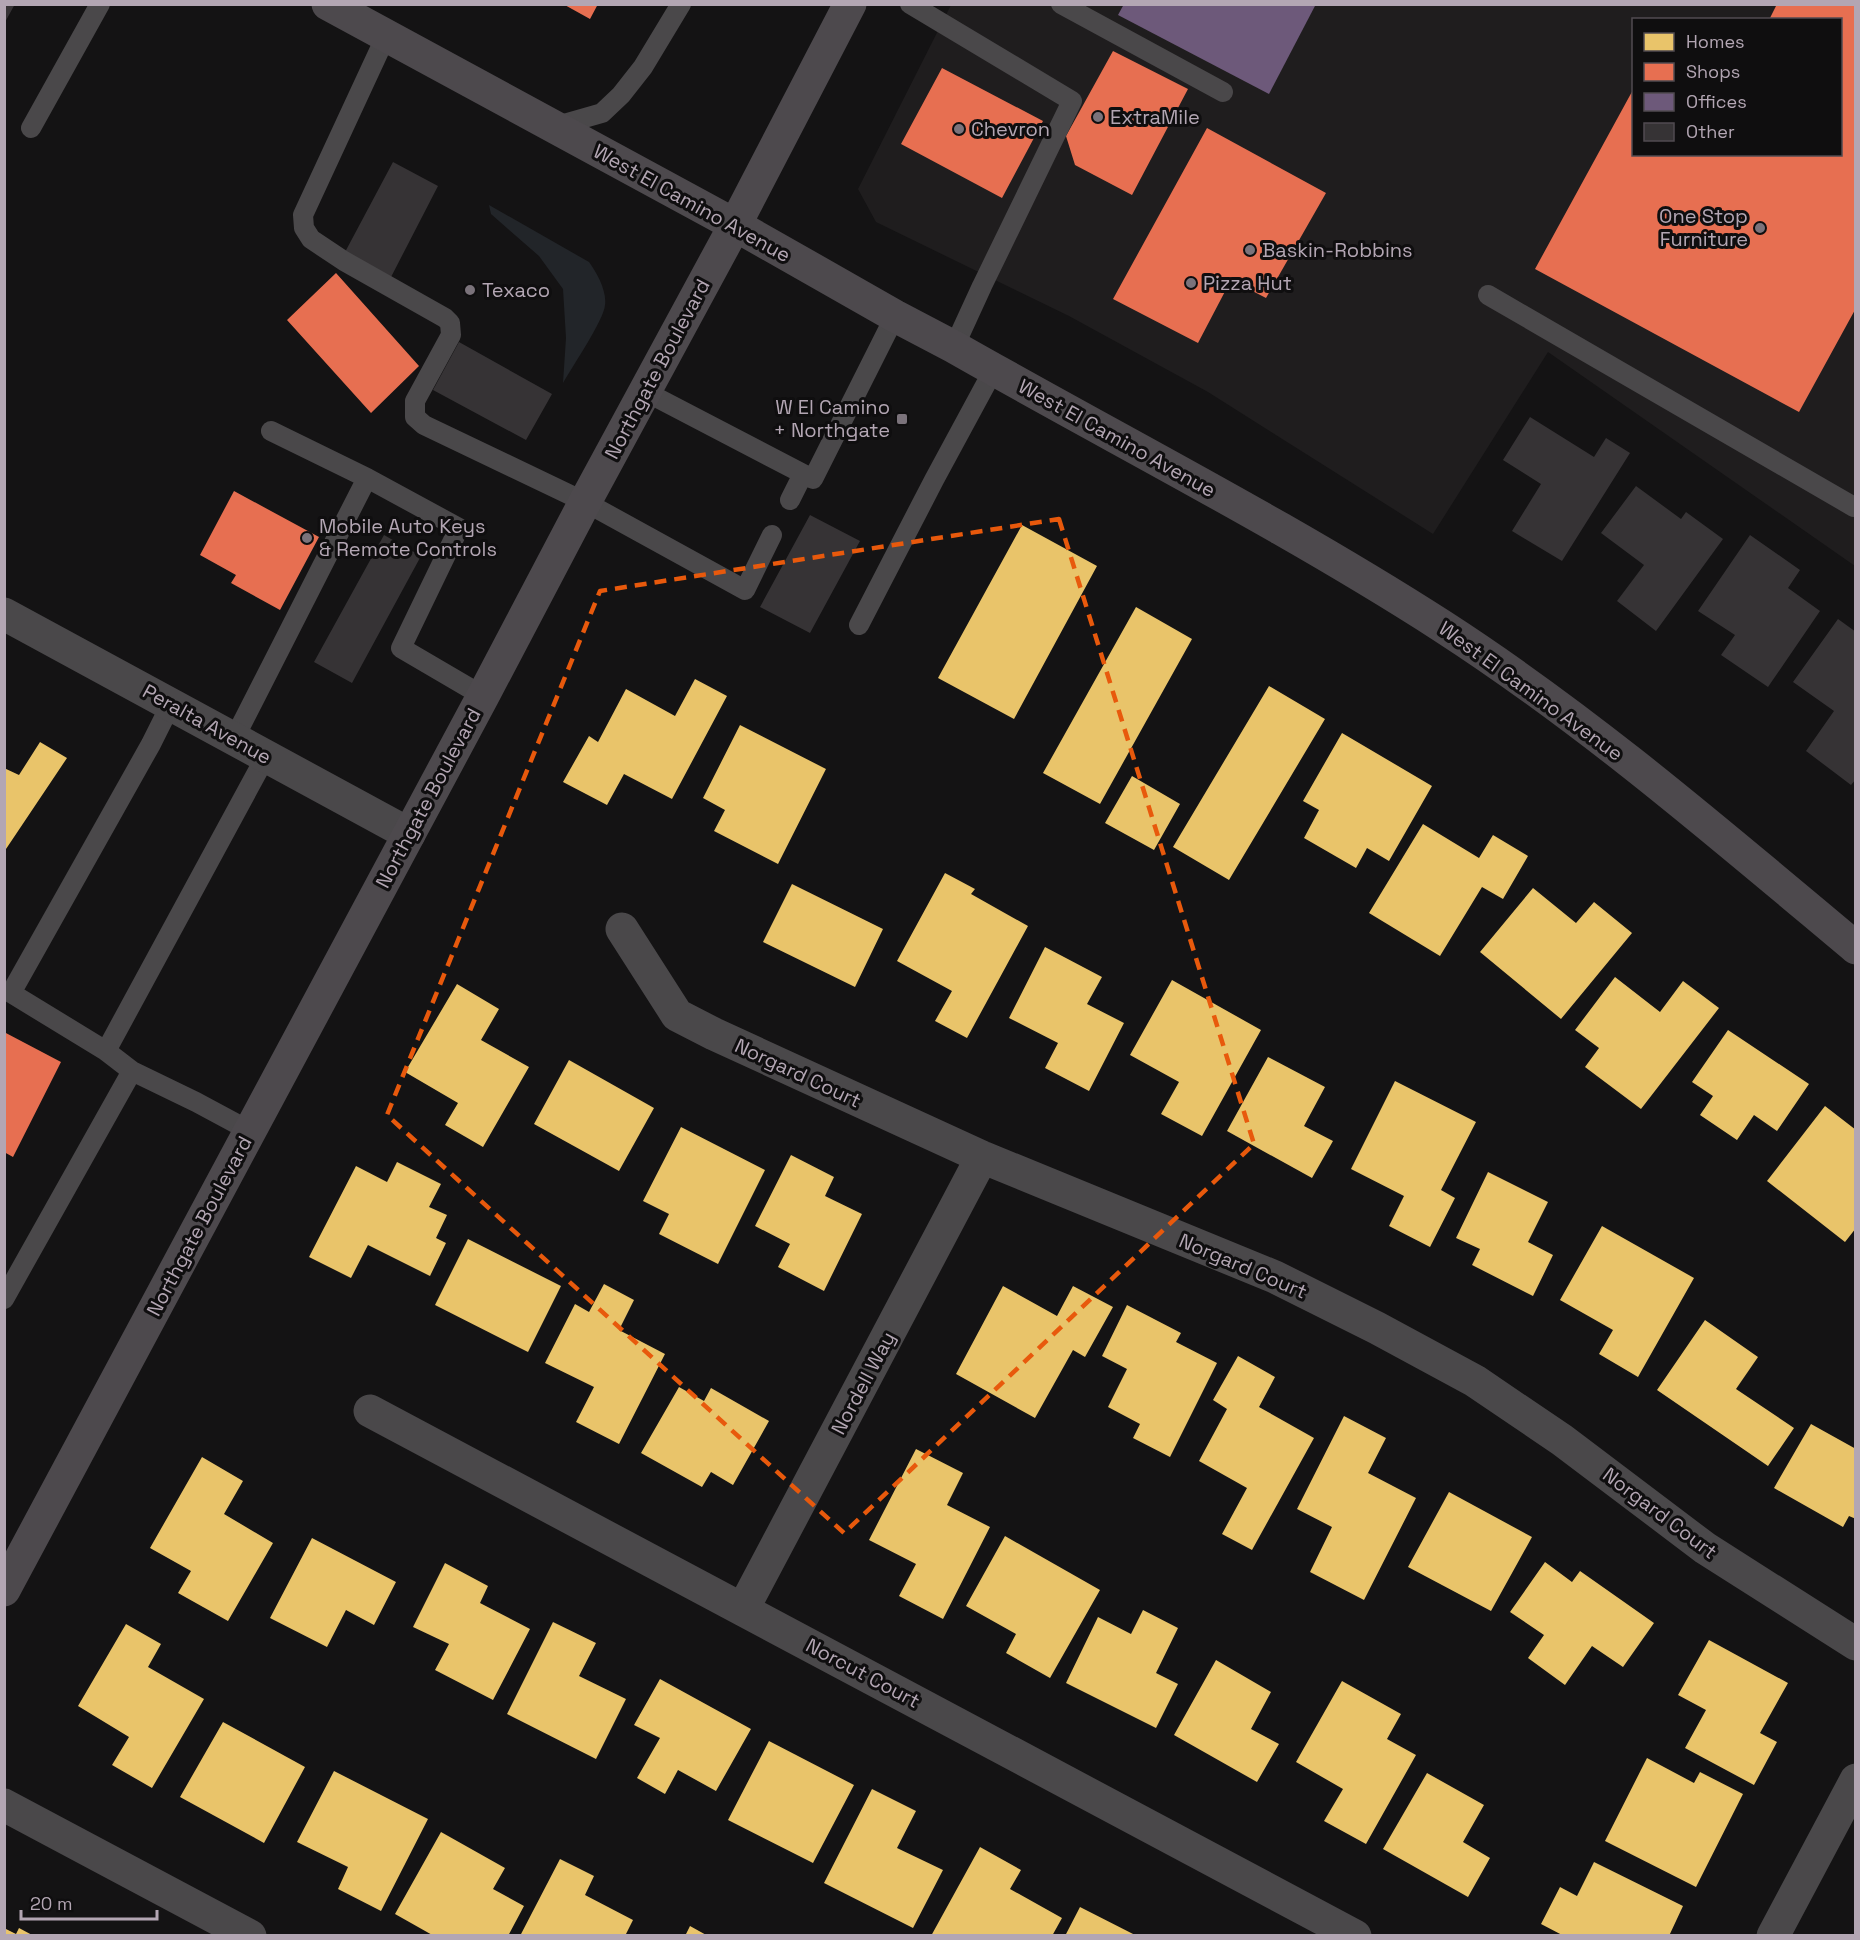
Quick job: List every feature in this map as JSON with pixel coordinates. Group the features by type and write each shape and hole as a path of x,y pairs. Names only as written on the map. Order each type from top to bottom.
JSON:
{"main road":[{"name":"West El Camino Avenue","path":"328,4 735,225 894,316 954,346 1317,550 1443,627 1573,718 1718,832 1856,948"},
{"name":"Northgate Boulevard","path":"4,1590 585,502 646,392 850,4"}],"street":[{"name":"Peralta Avenue","path":"4,614 409,834"},
{"name":"Norgard Court","path":"622,929 678,1015 714,1034 982,1157 1275,1277 1377,1328 1474,1380 1562,1440 1705,1548 1856,1644"},
{"name":"Nordell Way","path":"743,1609 982,1157"},
{"name":"Norcut Court","path":"370,1411 1355,1935"},
{"path":"1773,1935 1856,1780"},
{"path":"4,1805 250,1935"}],"lane":[{"path":"31,128 100,4"},
{"path":"553,127 602,113 621,95 643,67 681,4"},
{"path":"910,4 1072,101 954,346"},
{"path":"1061,4 1223,92"},
{"path":"386,36 303,215 304,228 311,239 336,256 445,318 450,324 451,335 415,402 415,417 424,425 585,502 745,590 772,535"},
{"path":"1488,295 1854,507 1856,505"},
{"path":"646,392 813,479 894,316"},
{"path":"858,625 994,369"},
{"path":"271,431 368,478 459,528 401,648 483,696"},
{"path":"790,500 803,474"},
{"path":"234,739 368,478"},
{"path":"171,704 151,744 11,993 106,1051 132,1071 250,1131"},
{"path":"106,1051 266,756"},
{"path":"4,1299 132,1071"}],"highlighted area":[{"path":"1059,519 1254,1144 844,1533 387,1115 600,591"}],"shaded area":[{"path":"951,5 1855,5 1855,566 1548,352 1433,534 1208,392 1069,316 876,222 858,189"},
{"path":"489,205 589,262 601,282 605,300 603,312 594,332 563,383 566,338 563,289 539,256 491,214"}],"building: Homes":[{"path":"1022,525 1097,566 1014,719 938,678"},
{"path":"1136,607 1192,639 1100,804 1043,773"},
{"path":"695,679 727,696 672,799 624,774 607,805 563,782 589,736 598,742 626,689 675,716"},
{"path":"1269,686 1325,719 1229,880 1173,847"},
{"path":"740,725 826,769 778,864 714,831 725,810 703,798"},
{"path":"1342,733 1432,786 1389,861 1367,848 1356,868 1304,838 1319,810 1303,801"},
{"path":"40,742 67,758 6,849 4,848 4,768 19,775"},
{"path":"1132,776 1180,804 1154,850 1105,823"},
{"path":"1423,824 1479,858 1493,835 1528,856 1503,899 1482,887 1440,956 1369,913"},
{"path":"945,873 975,889 971,894 1028,926 967,1038 935,1021 952,991 897,961"},
{"path":"792,884 883,929 855,987 763,942"},
{"path":"1533,888 1576,923 1594,902 1632,933 1561,1019 1480,952"},
{"path":"1045,947 1102,977 1087,1004 1124,1023 1089,1091 1045,1068 1058,1043 1009,1018"},
{"path":"1615,977 1660,1012 1683,981 1719,1008 1641,1109 1585,1067 1599,1048 1575,1030"},
{"path":"1172,980 1261,1030 1202,1136 1161,1114 1179,1082 1130,1055"},
{"path":"457,984 499,1009 481,1040 529,1067 483,1147 445,1125 458,1103 405,1072"},
{"path":"1728,1030 1809,1084 1777,1131 1754,1115 1737,1140 1700,1115 1713,1096 1692,1082"},
{"path":"1268,1057 1325,1087 1304,1126 1333,1141 1312,1178 1227,1131"},
{"path":"569,1060 654,1108 619,1171 534,1124"},
{"path":"1395,1081 1476,1122 1441,1190 1455,1198 1430,1247 1389,1226 1404,1196 1351,1169"},
{"path":"1825,1106 1856,1130 1856,1228 1845,1242 1767,1181"},
{"path":"681,1127 765,1170 718,1264 659,1234 669,1214 643,1201"},
{"path":"791,1155 834,1177 825,1196 862,1214 824,1291 778,1267 790,1244 755,1226"},
{"path":"397,1162 441,1184 429,1207 447,1215 436,1238 446,1243 430,1276 368,1245 351,1278 309,1257 356,1166 387,1182"},
{"path":"1488,1172 1548,1202 1528,1242 1553,1255 1533,1296 1472,1265 1480,1249 1456,1238"},
{"path":"1602,1226 1694,1278 1638,1377 1599,1354 1613,1330 1560,1300"},
{"path":"468,1239 561,1286 528,1352 435,1305"},
{"path":"604,1284 634,1300 619,1330 665,1354 619,1444 576,1422 594,1387 545,1363 575,1304 589,1312"},
{"path":"1003,1286 1057,1316 1073,1286 1113,1307 1085,1357 1073,1350 1035,1418 956,1374"},
{"path":"1127,1305 1181,1333 1176,1342 1217,1363 1170,1457 1133,1438 1140,1424 1108,1407 1127,1369 1102,1356"},
{"path":"1705,1320 1758,1357 1736,1389 1794,1428 1768,1466 1657,1390"},
{"path":"1238,1356 1275,1377 1259,1407 1314,1438 1252,1550 1222,1534 1247,1488 1199,1461 1227,1409 1213,1400"},
{"path":"679,1387 704,1401 711,1388 769,1421 733,1485 711,1472 702,1487 641,1453"},
{"path":"1344,1416 1386,1438 1368,1473 1416,1498 1364,1600 1310,1572 1332,1527 1297,1509"},
{"path":"1811,1424 1856,1449 1856,1519 1849,1516 1843,1527 1774,1488"},
{"path":"916,1449 963,1473 947,1505 990,1527 943,1619 899,1596 916,1564 869,1540"},
{"path":"202,1457 243,1481 224,1514 273,1543 228,1621 178,1593 191,1571 150,1548"},
{"path":"1449,1492 1532,1537 1491,1611 1408,1567"},
{"path":"1005,1536 1100,1590 1050,1678 1006,1653 1016,1634 966,1606"},
{"path":"312,1538 396,1582 374,1625 346,1610 327,1647 270,1618"},
{"path":"1545,1562 1572,1582 1580,1571 1654,1623 1623,1667 1592,1646 1565,1685 1528,1658 1544,1635 1510,1612"},
{"path":"445,1563 488,1586 480,1603 530,1629 493,1700 435,1670 449,1644 413,1627"},
{"path":"1143,1610 1178,1628 1156,1673 1178,1684 1156,1728 1066,1683 1098,1617 1131,1634"},
{"path":"553,1622 596,1643 579,1676 626,1699 596,1759 507,1714"},
{"path":"126,1624 161,1644 148,1667 204,1699 152,1788 112,1765 129,1737 78,1706"},
{"path":"1709,1640 1788,1683 1760,1733 1777,1742 1754,1785 1685,1748 1706,1710 1678,1695"},
{"path":"1216,1660 1271,1692 1251,1729 1279,1744 1257,1782 1174,1735"},
{"path":"660,1679 751,1729 716,1791 678,1770 665,1794 637,1778 660,1738 634,1725"},
{"path":"1342,1681 1401,1714 1387,1739 1416,1755 1366,1844 1324,1821 1343,1789 1296,1762"},
{"path":"223,1722 305,1767 264,1843 180,1797"},
{"path":"769,1741 854,1785 813,1863 728,1820"},
{"path":"1647,1758 1694,1783 1700,1772 1743,1794 1696,1887 1605,1841"},
{"path":"334,1771 428,1819 381,1911 338,1889 348,1867 297,1842"},
{"path":"1427,1773 1484,1805 1463,1842 1490,1858 1468,1897 1383,1849"},
{"path":"872,1789 916,1811 897,1848 943,1870 913,1928 824,1883"},
{"path":"441,1832 505,1868 493,1889 524,1906 508,1936 434,1936 395,1914"},
{"path":"980,1847 1021,1870 1010,1889 1062,1918 1052,1936 931,1936"},
{"path":"560,1859 594,1876 585,1895 633,1920 625,1936 520,1936"},
{"path":"1594,1862 1683,1906 1669,1936 1564,1936 1541,1924 1560,1887 1577,1896"},
{"path":"1080,1907 1137,1936 1065,1936"},
{"path":"690,1926 708,1936 685,1936"},
{"path":"4,1928 16,1934 19,1928 34,1936 4,1936"}],"building: Shops":[{"path":"563,4 598,4 590,19"},
{"path":"1777,4 1856,4 1856,308 1799,412 1535,269 1632,92 1632,156 1842,156 1842,18 1770,18"},
{"path":"1113,51 1188,89 1132,195 1075,165 1066,136"},
{"path":"942,68 1043,121 1002,198 901,144"},
{"path":"1207,128 1326,193 1266,298 1231,280 1198,343 1113,299"},
{"path":"336,273 419,366 371,413 287,320"},
{"path":"234,491 319,537 280,610 231,583 236,575 200,555"},
{"path":"4,1032 61,1062 13,1157 4,1152"}],"building: Offices":[{"path":"1124,4 1316,4 1269,94 1118,15"}],"building: Other":[{"path":"4,4 15,4 4,24"},
{"path":"393,162 438,186 390,279 344,254"},
{"path":"459,342 552,394 526,440 433,390"},
{"path":"1530,417 1594,457 1606,438 1630,453 1562,561 1512,531 1541,484 1503,460"},
{"path":"1636,486 1681,519 1686,512 1723,539 1656,631 1617,601 1644,565 1601,533"},
{"path":"810,515 860,541 810,633 760,607"},
{"path":"384,535 421,556 352,683 314,662"},
{"path":"1750,535 1800,570 1788,588 1820,611 1768,687 1721,655 1735,635 1698,611"},
{"path":"1838,619 1856,632 1856,779 1851,785 1806,751 1834,711 1793,682"}],"place":[{"name":"ExtraMile","path":"1098,117"},
{"name":"Chevron","path":"959,129"},
{"name":"One Stop Furniture","path":"1760,228"},
{"name":"Baskin-Robbins","path":"1250,250"},
{"name":"Pizza Hut","path":"1191,283"},
{"name":"Texaco","path":"470,290"},
{"name":"W El Camino + Northgate","path":"902,419"},
{"name":"Mobile Auto Keys & Remote Controls","path":"307,538"}]}
